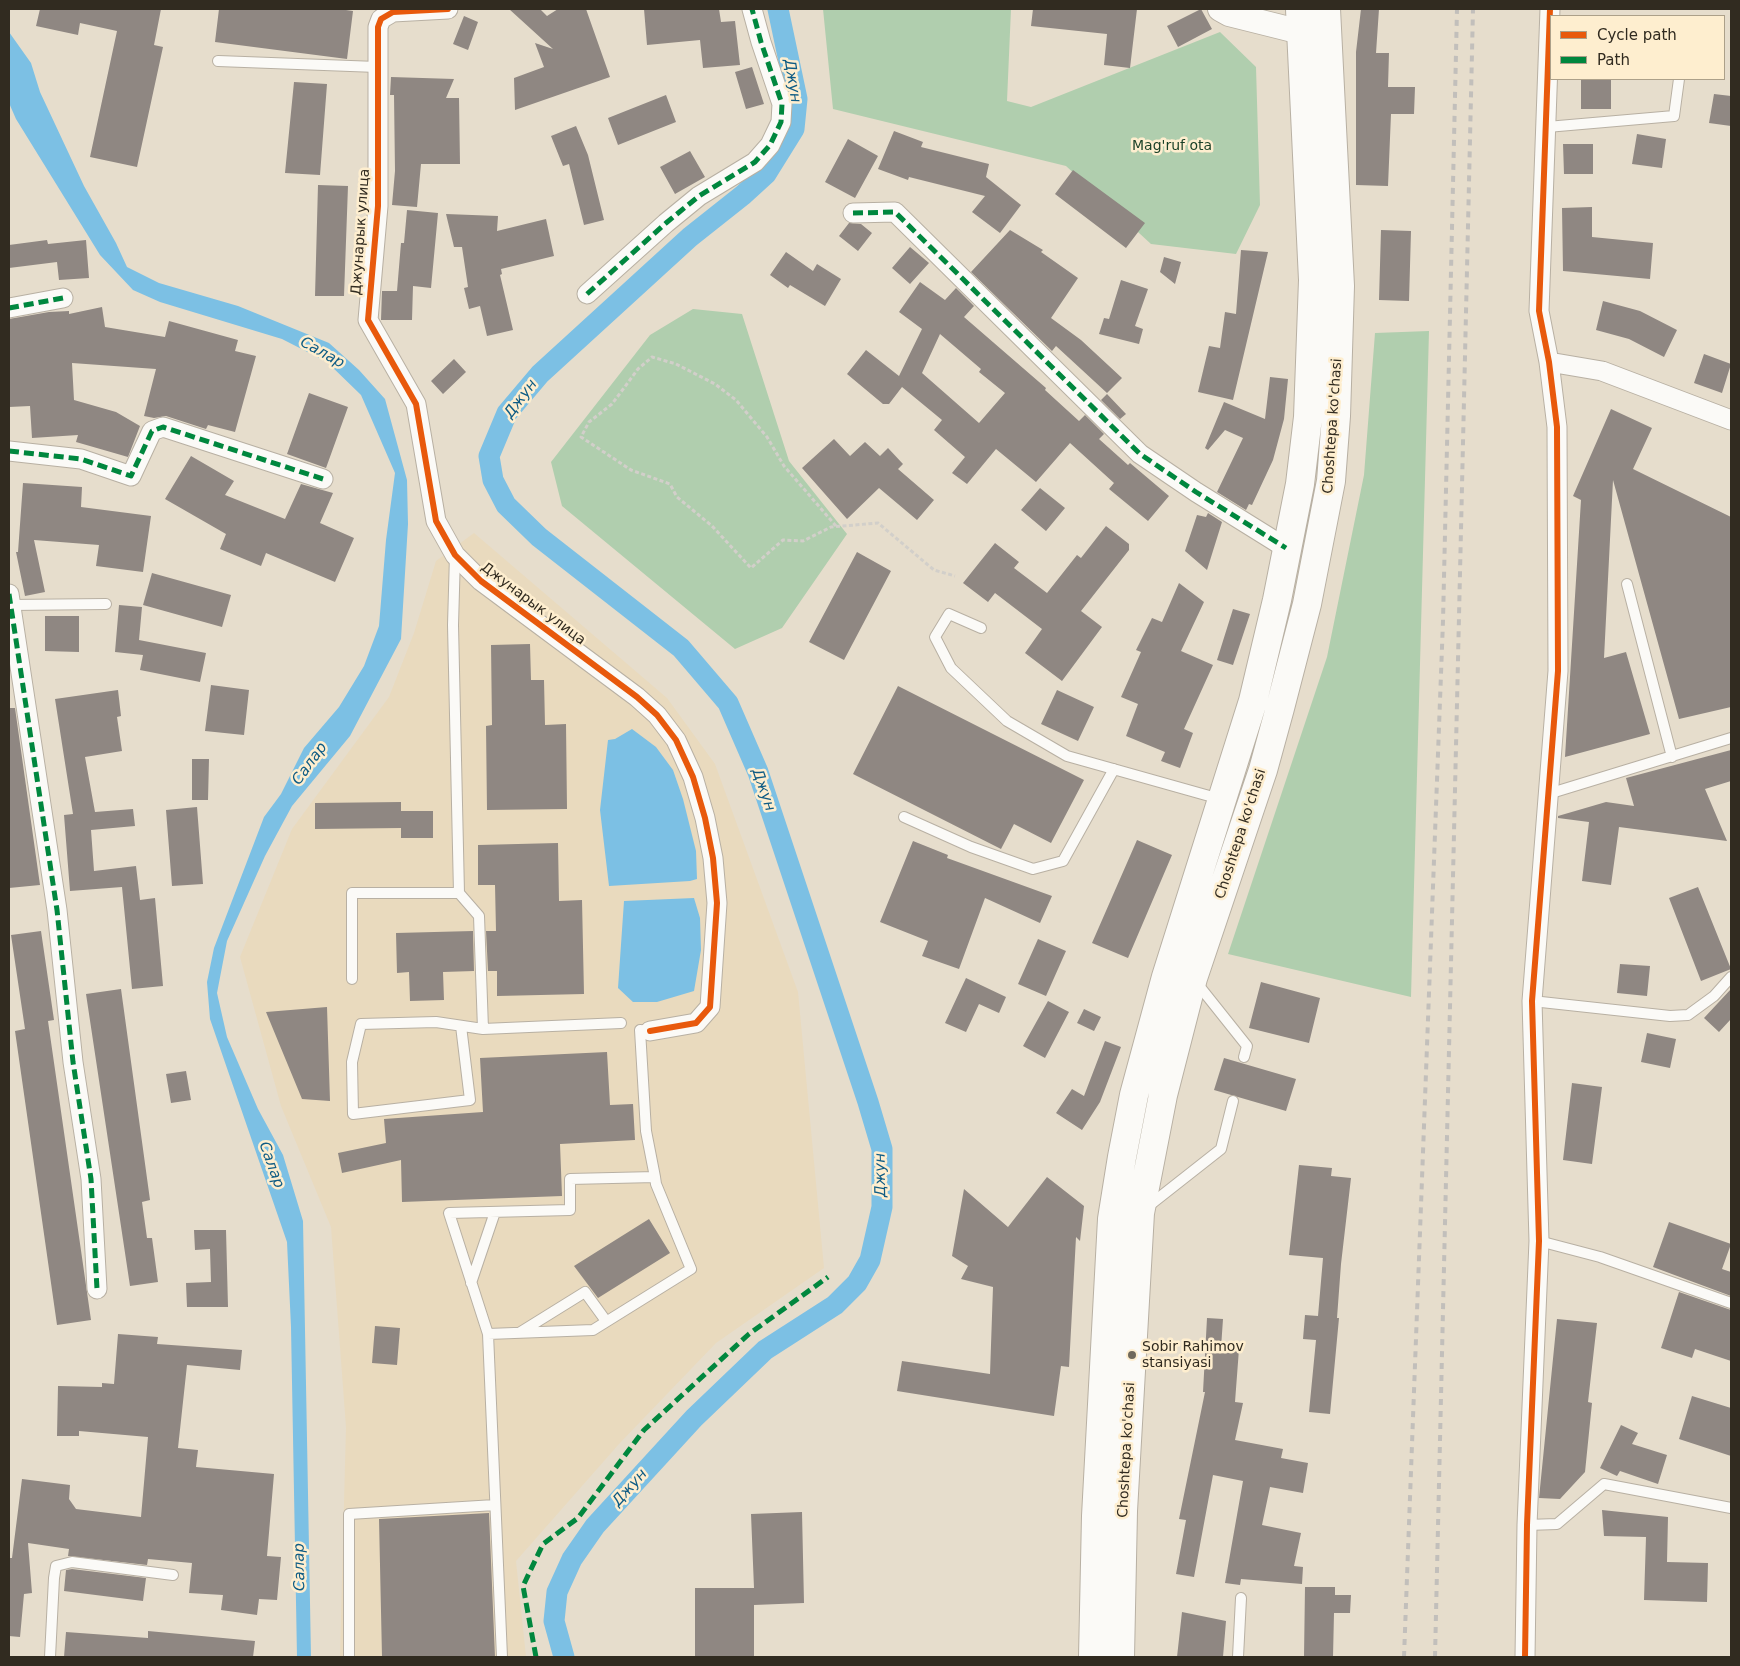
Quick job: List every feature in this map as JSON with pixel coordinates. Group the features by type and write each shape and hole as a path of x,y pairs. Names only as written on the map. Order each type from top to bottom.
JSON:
{"main road":[{"name":"Choshtepa ko'chasi","path":"1093,1657 1096,1516 1112,1219 1134,1095 1166,977 1224,800 1253,701 1277,600 1300,484 1308,417 1312,290 1314,21"},
{"name":"Choshtepa ko'chasi","path":"1120,1657 1123,1511 1140,1213 1163,1095 1193,978 1263,770 1307,604 1331,481 1336,416 1340,286 1314,21"}],"street":[{"name":"Джунарык улица","path":"448,9 393,12 381,19 378,26 378,206 368,320 416,404 436,521 455,555 480,581 637,697 657,715 676,740 693,777 705,818 713,858 717,903 710,1007 696,1023 650,1030"},
{"path":"587,294 666,222 699,196 755,162 770,145 781,122 782,104 752,9"},
{"path":"1220,9 1229,14 1314,21"},
{"path":"1525,1657 1527,1525 1539,1242 1532,1001 1558,671 1557,427 1549,362 1539,311 1550,9"},
{"path":"852,213 895,212 1140,454 1196,492 1286,548"},
{"path":"9,308 63,298"},
{"path":"1549,362 1602,371 1731,420"},
{"path":"9,451 81,459 131,476 152,430 163,427 323,479"},
{"path":"10,600 57,910 73,1062 91,1179 97,1289"}],"lane":[{"path":"218,61 377,67"},
{"path":"1547,127 1674,116 1679,80"},
{"path":"455,555 453,625 459,893 479,916 483,1029"},
{"path":"1627,584 1672,757"},
{"path":"10,600 106,604"},
{"path":"981,628 949,614 935,636 951,668 1008,721 1067,756 1224,800"},
{"path":"1548,794 1731,738"},
{"path":"904,817 971,846 1033,869 1063,861 1114,769"},
{"path":"352,979 352,893 459,893"},
{"path":"1193,978 1247,1046 1244,1057"},
{"path":"1532,1001 1670,1016 1688,1015 1714,996 1731,978"},
{"path":"461,1026 470,1100 353,1114 352,1062 361,1024 436,1022 483,1029 622,1023"},
{"path":"488,1334 592,1330 691,1269 655,1177 646,1131 640,1030 650,1030"},
{"path":"1140,1213 1221,1149 1233,1101"},
{"path":"502,1657 488,1334 449,1213 570,1210 570,1179 655,1177"},
{"path":"471,1284 495,1212"},
{"path":"1539,1242 1600,1258 1731,1303"},
{"path":"518,1333 586,1292 606,1321"},
{"path":"1527,1525 1557,1524 1604,1484 1731,1508"},
{"path":"349,1657 349,1514 495,1505"},
{"path":"50,1657 56,1566 72,1562 173,1575"},
{"path":"1238,1657 1241,1598"}],"path":[{"path":"836,526 784,466 766,437 736,400 715,384 676,364 652,357 638,369 612,404 589,422 581,437 631,470 670,484 678,497 712,526 751,568 783,540 803,541 836,526 878,523 934,570 955,576"}],"shaded area":[{"path":"474,533 667,698 715,764 798,992 824,1268 716,1343 619,1444 516,1561 526,1657 340,1657 346,1427 331,1227 281,1106 240,957 292,829 389,697 414,633 436,561"}],"green space":[{"name":"Mag'ruf ota","path":"823,9 1011,9 1007,101 1031,107 1220,32 1256,67 1260,205 1236,254 1151,244 1066,166 833,109"},
{"path":"693,309 742,314 789,461 847,534 782,628 735,649 562,506 551,462 650,335"},
{"path":"1429,331 1411,997 1228,954 1327,657 1364,475 1375,333"}],"water":[{"name":"Салар","path":"9,32 31,63 40,92 84,186 116,243 127,267 159,283 238,306 329,343 359,370 385,399 407,480 408,524 401,639 350,736 292,806 265,856 227,941 217,993 227,1037 258,1109 283,1155 303,1221 311,1657 297,1657 291,1327 287,1242 210,1019 207,982 214,948 264,817 281,794 304,748 339,707 364,666 379,626 386,540 395,473 361,395 327,362 282,339 160,302 133,290 100,255 16,119 9,103"},
{"path":"632,729 656,747 673,770 683,799 696,851 697,879 609,886 600,810 608,740 615,739"},
{"path":"694,898 700,918 701,950 694,991 657,1002 633,1002 618,988 624,901"}],"building":[{"path":"40,9 161,9 154,45 163,47 137,167 90,157 117,31 80,23 78,35 36,26"},
{"path":"219,9 339,9 353,11 347,59 215,42"},
{"path":"509,9 540,9 547,16 558,9 586,9 610,77 515,110 514,78 544,67 535,43 553,49"},
{"path":"644,9 719,9 721,22 735,21 740,65 703,68 700,40 647,45"},
{"path":"1033,9 1137,9 1130,68 1104,65 1107,34 1031,26"},
{"path":"1201,9 1212,29 1178,47 1167,26"},
{"path":"1361,9 1379,9 1376,53 1389,53 1388,87 1415,87 1414,114 1391,114 1388,186 1356,185 1356,52"},
{"path":"464,16 478,22 468,50 453,44"},
{"path":"752,67 764,104 746,109 735,72"},
{"path":"391,77 454,79 446,98 459,98 460,164 421,164 417,207 392,205 395,171 394,95 390,95"},
{"path":"1581,80 1611,80 1611,109 1581,109"},
{"path":"294,82 327,84 320,175 285,173"},
{"path":"1714,94 1731,96 1731,126 1709,123"},
{"path":"666,95 676,122 618,145 608,118"},
{"path":"576,126 588,155 604,220 584,225 569,164 563,166 551,136"},
{"path":"894,131 923,142 921,147 989,164 986,177 1021,205 1000,233 972,212 985,196 909,177 908,180 878,169"},
{"path":"1637,134 1666,139 1662,168 1632,164"},
{"path":"848,139 878,156 855,198 825,182"},
{"path":"1563,144 1593,144 1593,174 1564,174"},
{"path":"690,151 705,177 675,194 660,167"},
{"path":"1073,170 1145,223 1126,248 1055,194"},
{"path":"318,185 348,186 344,296 315,296"},
{"path":"1592,207 1592,237 1653,243 1650,279 1563,271 1562,208"},
{"path":"407,210 438,213 431,288 413,286 412,320 381,320 382,291 397,291 401,243 404,243"},
{"path":"446,214 498,216 497,231 546,219 554,256 501,269 502,274 500,275 513,330 487,336 480,306 469,309 464,288 468,287 462,247 454,247"},
{"path":"849,223 861,224 872,233 858,251 839,236"},
{"path":"1010,230 1043,250 1041,252 1078,278 1051,318 1081,340 1122,378 1107,393 1056,346 1052,351 971,272"},
{"path":"1381,230 1411,231 1409,301 1379,300"},
{"path":"47,240 48,244 86,240 89,278 59,280 57,262 9,268 9,245"},
{"path":"910,247 929,263 910,284 892,268"},
{"path":"1241,250 1268,252 1233,400 1198,392 1209,346 1220,348 1225,312 1236,314"},
{"path":"786,252 813,271 817,264 841,279 825,306 790,285 788,288 770,275"},
{"path":"1164,257 1181,262 1175,284 1160,272"},
{"path":"1121,280 1148,289 1135,326 1143,329 1139,344 1099,334 1104,318 1109,319"},
{"path":"920,282 945,300 956,288 974,306 964,317 1046,388 1045,390 1079,421 1085,415 1104,434 1099,439 1128,465 1130,463 1169,496 1148,521 1109,489 1114,483 1070,443 1036,482 996,449 967,484 952,473 965,457 934,430 942,420 902,387 889,404 883,404 847,374 866,350 899,376 922,329 899,312","holes":["940,334 981,369 979,372 1005,393 979,423 922,373"]},
{"path":"1603,301 1640,311 1677,330 1664,357 1629,339 1596,330"},
{"path":"102,307 105,327 165,337 169,321 238,340 235,351 256,356 235,432 208,425 206,429 166,416 154,418 144,416 156,369 72,363 74,400 116,412 140,426 128,457 76,442 78,435 32,438 30,406 9,407 9,319 49,312 69,311 69,314"},
{"path":"1704,354 1731,364 1722,393 1694,383"},
{"path":"454,359 466,372 443,394 431,381"},
{"path":"1270,377 1288,379 1284,419 1273,460 1252,505 1249,504 1246,510 1217,492 1243,438 1225,430 1208,450 1205,448 1224,402 1265,419"},
{"path":"309,393 348,407 326,468 287,454"},
{"path":"1107,394 1126,414 1120,419 1101,400"},
{"path":"1611,409 1652,428 1633,469 1731,517 1731,707 1679,719 1613,480 1604,658 1626,652 1650,734 1565,757 1581,500 1573,496"},
{"path":"834,439 850,456 865,442 880,456 888,448 903,464 898,469 934,500 917,520 879,488 847,519 802,468"},
{"path":"191,456 234,481 225,495 285,519 301,484 333,493 320,523 354,538 335,582 266,553 261,566 220,549 226,534 165,499"},
{"path":"23,483 82,487 81,507 151,516 143,572 96,566 99,545 34,540 45,592 25,596 16,552 18,552"},
{"path":"1040,488 1065,508 1046,531 1021,510"},
{"path":"1208,513 1222,522 1207,570 1185,551 1197,515 1206,517"},
{"path":"1106,526 1129,544 1129,550 1081,611 1102,627 1062,681 1025,653 1042,629 995,593 988,602 963,583 995,543 1019,562 1014,568 1047,593 1077,555 1081,558"},
{"path":"857,552 891,571 844,660 809,642"},
{"path":"152,573 231,595 222,627 143,605"},
{"path":"1179,583 1204,602 1181,651 1213,665 1184,729 1193,733 1180,768 1161,761 1165,752 1126,736 1138,704 1121,697 1141,652 1136,650 1152,618 1162,622"},
{"path":"119,605 142,607 139,640 206,653 200,682 140,670 143,655 115,652"},
{"path":"1233,609 1250,614 1233,665 1217,660"},
{"path":"45,616 79,616 79,652 45,651"},
{"path":"530,644 531,680 544,680 545,725 566,724 567,809 487,810 486,726 492,725 491,645"},
{"path":"211,685 249,690 244,735 205,731"},
{"path":"898,686 1084,780 1051,843 1014,824 1001,849 853,774"},
{"path":"118,690 121,716 117,717 122,751 85,757 95,812 133,809 135,826 91,830 94,871 136,866 140,900 155,898 163,986 132,989 122,887 70,891 64,815 73,814 55,699"},
{"path":"1057,690 1094,707 1078,741 1041,724"},
{"path":"9,708 15,708 40,885 9,888"},
{"path":"1731,750 1731,781 1705,789 1727,841 1619,827 1611,885 1582,881 1589,822 1558,818 1558,816 1606,802 1634,806 1626,778"},
{"path":"192,759 209,759 208,800 192,800"},
{"path":"401,802 401,811 433,811 433,838 401,838 401,828 315,829 315,803"},
{"path":"197,807 203,884 172,886 166,810"},
{"path":"1137,840 1172,855 1128,958 1092,943"},
{"path":"913,841 948,855 947,858 1052,896 1040,923 985,898 959,969 922,956 928,941 880,922"},
{"path":"558,843 559,901 582,900 584,994 497,996 497,971 488,971 486,931 496,931 495,885 478,885 478,845"},
{"path":"1698,887 1731,969 1701,981 1669,898"},
{"path":"41,931 54,1020 48,1021 91,1320 57,1325 15,1031 25,1029 11,935"},
{"path":"473,931 474,971 443,972 444,1000 410,1001 409,972 397,973 396,933"},
{"path":"1038,939 1066,951 1046,996 1018,984"},
{"path":"1620,964 1650,966 1647,996 1617,993"},
{"path":"966,978 1006,997 999,1013 979,1004 966,1032 945,1023"},
{"path":"1261,982 1320,998 1309,1043 1249,1028"},
{"path":"121,989 150,1200 142,1202 147,1238 152,1238 158,1282 130,1286 86,994"},
{"path":"1731,989 1731,1019 1719,1032 1704,1018"},
{"path":"1048,1001 1069,1012 1045,1058 1023,1046"},
{"path":"327,1007 330,1101 302,1099 266,1012"},
{"path":"1084,1009 1101,1017 1094,1031 1077,1023"},
{"path":"1647,1033 1676,1039 1670,1068 1641,1062"},
{"path":"1105,1041 1121,1047 1100,1102 1082,1130 1056,1113 1072,1089 1084,1096"},
{"path":"607,1052 610,1105 633,1104 635,1140 560,1144 562,1196 402,1202 401,1160 342,1173 338,1153 386,1143 384,1119 483,1112 480,1058"},
{"path":"1224,1058 1296,1079 1286,1111 1214,1090"},
{"path":"186,1071 191,1100 171,1103 166,1074"},
{"path":"1572,1083 1602,1087 1592,1164 1563,1160"},
{"path":"1299,1165 1332,1168 1331,1176 1351,1178 1341,1264 1337,1318 1339,1318 1330,1414 1309,1412 1316,1340 1303,1339 1305,1315 1318,1316 1323,1258 1289,1255"},
{"path":"1047,1177 1084,1206 1080,1241 1076,1237 1069,1367 1061,1366 1054,1416 897,1391 902,1361 990,1374 993,1287 961,1279 968,1266 952,1256 964,1189 1008,1227"},
{"path":"649,1219 670,1253 598,1298 574,1266"},
{"path":"1669,1222 1731,1244 1722,1269 1731,1272 1731,1296 1653,1267"},
{"path":"194,1230 226,1230 228,1307 187,1307 186,1283 211,1282 210,1249 195,1250"},
{"path":"1679,1292 1731,1310 1731,1361 1695,1349 1692,1358 1661,1348"},
{"path":"1207,1318 1223,1319 1221,1348 1239,1349 1235,1402 1243,1403 1235,1440 1283,1449 1281,1458 1308,1463 1303,1493 1270,1487 1262,1525 1301,1533 1294,1566 1303,1567 1302,1584 1241,1579 1240,1585 1225,1583 1243,1481 1213,1475 1194,1577 1176,1574 1186,1520 1179,1519 1205,1392 1203,1392"},
{"path":"1557,1319 1597,1323 1588,1402 1592,1403 1585,1472 1560,1499 1539,1498"},
{"path":"375,1326 400,1328 397,1365 372,1363"},
{"path":"118,1334 158,1337 157,1344 242,1350 240,1370 187,1365 178,1448 198,1450 196,1467 274,1474 267,1556 281,1557 277,1600 259,1599 257,1615 221,1610 223,1595 189,1593 192,1563 148,1559 147,1565 68,1556 69,1549 28,1543 32,1593 24,1594 20,1637 9,1636 9,1558 12,1558 22,1479 70,1485 69,1499 76,1509 141,1517 148,1437 79,1431 79,1436 57,1436 58,1386 102,1387 102,1383 114,1384"},
{"path":"1692,1396 1731,1408 1731,1456 1679,1439"},
{"path":"1621,1425 1638,1433 1632,1444 1667,1455 1658,1484 1620,1471 1617,1476 1600,1468"},
{"path":"1602,1510 1668,1517 1667,1562 1708,1563 1707,1602 1644,1600 1646,1537 1604,1536"},
{"path":"802,1512 804,1603 754,1605 754,1657 695,1657 695,1588 754,1588 751,1514"},
{"path":"489,1513 495,1657 382,1657 379,1519"},
{"path":"72,1569 146,1578 143,1601 64,1591 66,1570"},
{"path":"1305,1587 1335,1587 1335,1595 1351,1595 1350,1613 1334,1613 1333,1657 1304,1657"},
{"path":"1182,1612 1226,1621 1223,1657 1177,1657"},
{"path":"148,1631 255,1641 253,1657 64,1657 66,1632 148,1638"}],"waterway":[{"name":"Джун","path":"564,1657 554,1621 557,1592 572,1559 595,1526 694,1418 765,1350 835,1305 857,1283 870,1260 882,1207 882,1149 868,1102 758,772 728,703 681,648 539,537 506,505 493,480 489,456 507,413 540,374 690,237 766,174 794,129 797,99 778,9"}],"railway":[{"path":"1404,1657 1443,621 1457,9"},
{"path":"1435,1657 1473,9"}],"marked path":[{"path":"587,294 699,196 755,162 770,145 781,122 782,104 752,9"},
{"path":"853,213 895,212 1140,454 1196,492 1286,548"},
{"path":"9,308 63,298"},
{"path":"9,451 81,459 131,476 152,431 163,427 323,479"},
{"path":"9,594 57,910 73,1062 91,1179 97,1289"},
{"path":"536,1657 523,1586 543,1544 578,1518 644,1430 749,1334 828,1277"}],"cycle path":[{"path":"448,9 393,12 381,19 378,27 378,206 368,320 416,404 436,521 455,555 481,581 637,697 657,715 676,740 693,777 705,818 713,858 717,903 710,1007 696,1023 650,1031"},
{"path":"1525,1657 1527,1525 1539,1241 1532,1001 1558,671 1557,427 1549,362 1539,311 1550,9"}],"place":[{"name":"Sobir Rahimov stansiyasi","path":"1132,1355"}]}
